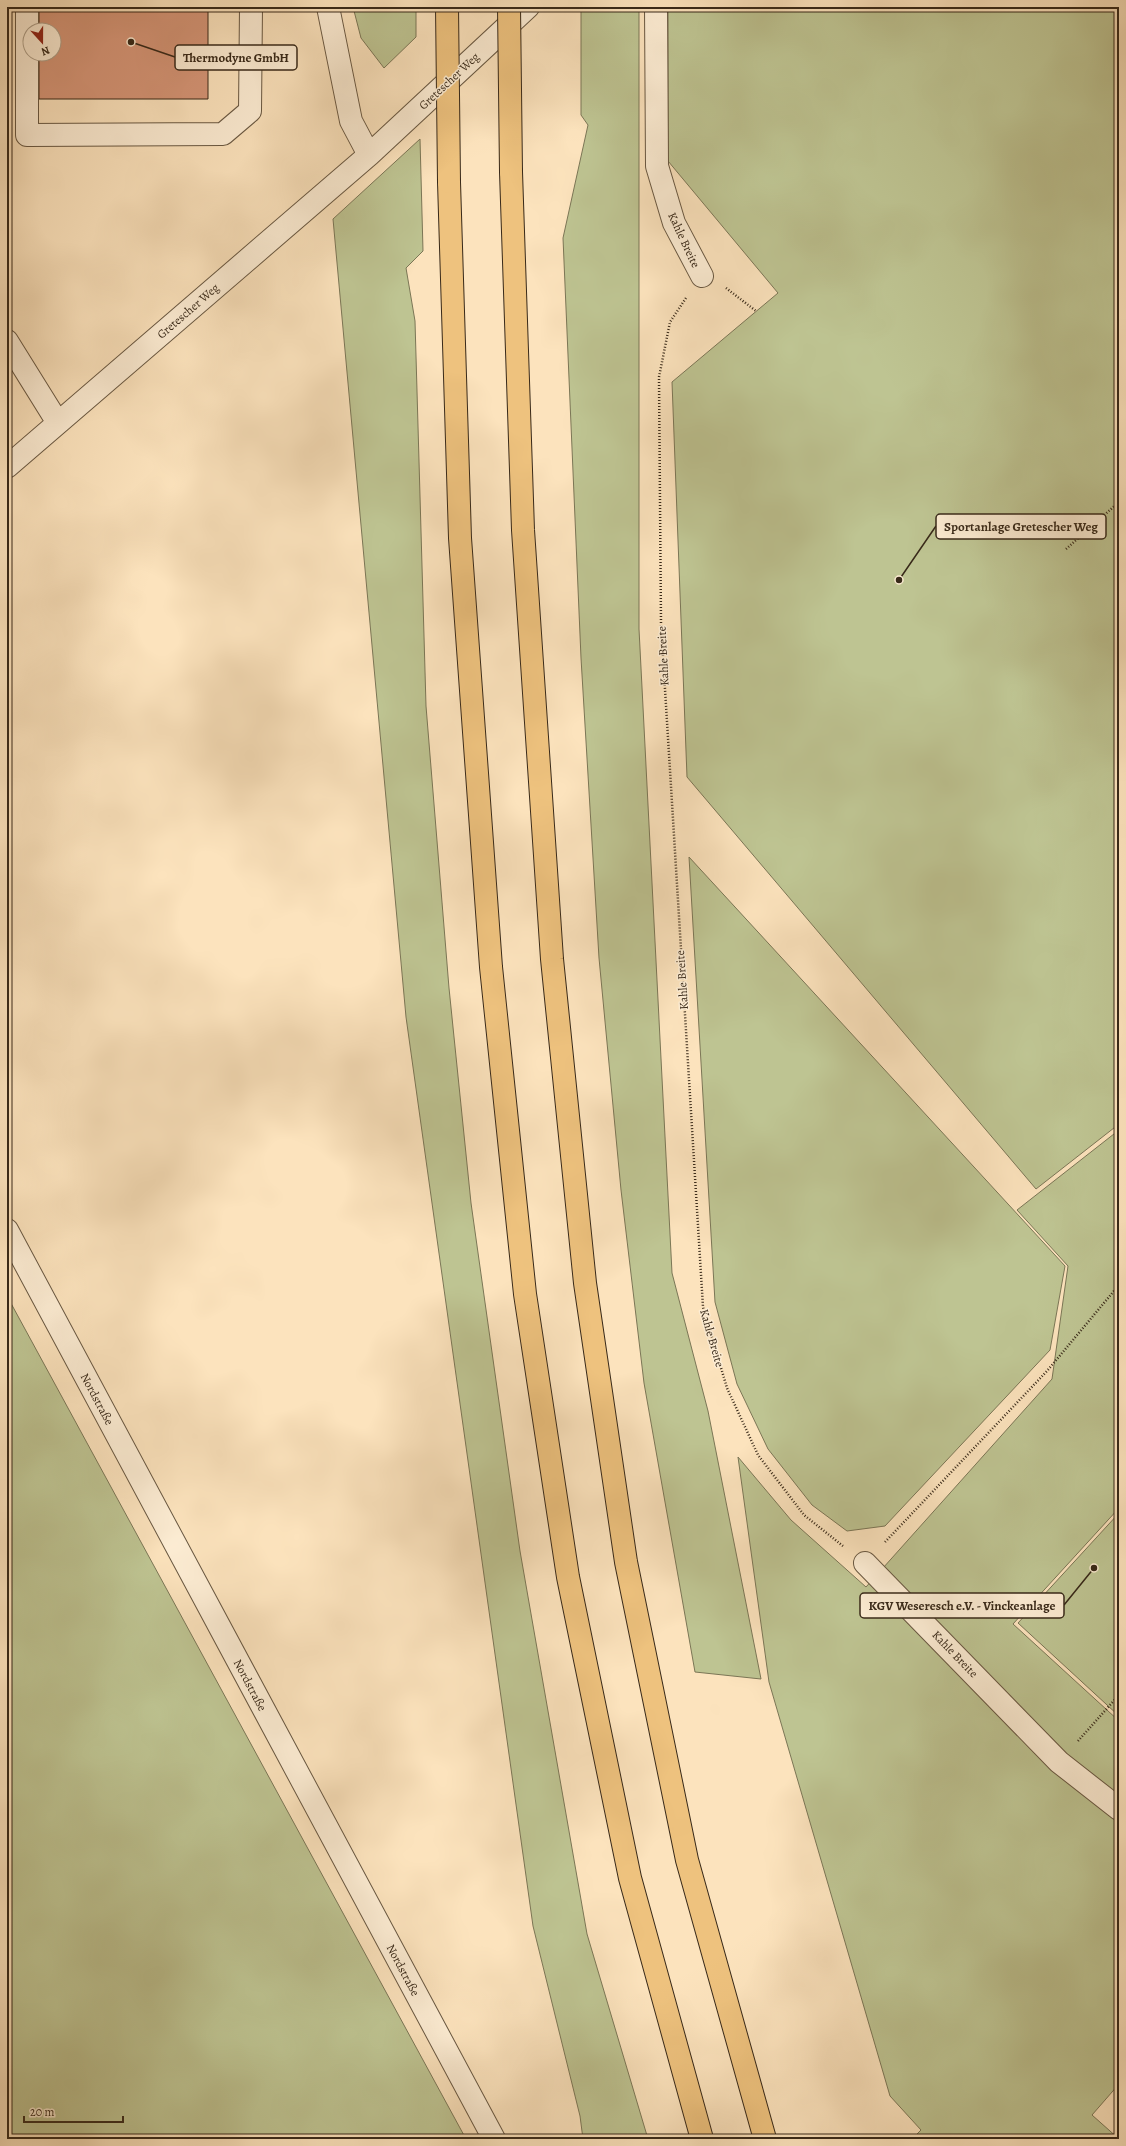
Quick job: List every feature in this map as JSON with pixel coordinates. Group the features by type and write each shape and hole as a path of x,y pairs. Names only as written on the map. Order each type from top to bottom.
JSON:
{"highway":[{"path":"447,7 449,182 461,546 491,968 525,1294 568,1577 630,1878 702,2139"},
{"path":"509,7 511,172 523,530 550,943 585,1283 626,1562 685,1852 764,2139"}],"street":[{"path":"27,7 27,135 223,134 250,111 251,7"},
{"path":"328,7 351,121 369,155"},
{"name":"Gretescher Weg","path":"7,467 369,155 528,7"},
{"name":"Kahle Breite","path":"656,7 657,166 674,223 702,276"},
{"path":"7,341 58,423"},
{"name":"Nordstraße","path":"7,1230 494,2139"},
{"name":"Kahle Breite","path":"865,1563 1059,1762 1119,1809"}],"path":[{"path":"702,276 731,291 756,311"},
{"name":"Kahle Breite","path":"702,276 670,322 659,377 661,624 703,1307 727,1388 758,1455 804,1515 865,1563"},
{"path":"1066,549 1119,502"},
{"path":"865,1563 1046,1371 1119,1285"},
{"path":"1059,1762 1119,1695"}],"green space":[{"path":"353,7 416,7 416,37 384,68 361,38"},
{"path":"581,7 639,7 639,629 672,1273 708,1411 761,1679 695,1672 644,1383 621,1190 599,958 581,658 563,238 588,125 581,115"},
{"path":"668,7 1119,7 1119,1124 1036,1189 687,777 672,382 778,293 668,161"},
{"path":"420,139 423,251 406,268 415,321 426,706 449,988 471,1203 520,1551 587,1934 648,2139 583,2139 580,2116 533,1926 406,1017 333,219"},
{"path":"689,857 1065,1266 1050,1350 885,1526 847,1531 812,1505 768,1449 737,1384 715,1302"},
{"path":"1119,1130 1119,1508 1013,1624 1119,1721 1119,2084 1092,2115 1119,2139 912,2139 921,2130 890,2096 769,1682 738,1457 791,1520 866,1587 1052,1379 1068,1266 1017,1210"},
{"path":"7,1296 466,2139 7,2139"},
{"path":"1119,1513 1119,1716 1018,1623"}],"building":[{"path":"39,7 208,7 208,99 39,99 39,62 62,62 62,22 39,22"}],"place":[{"name":"Thermodyne GmbH","path":"131,42"},
{"name":"Sportanlage Gretescher Weg","path":"899,580"},
{"name":"KGV Weseresch e.V. - Vinckeanlage","path":"1094,1568"}]}
